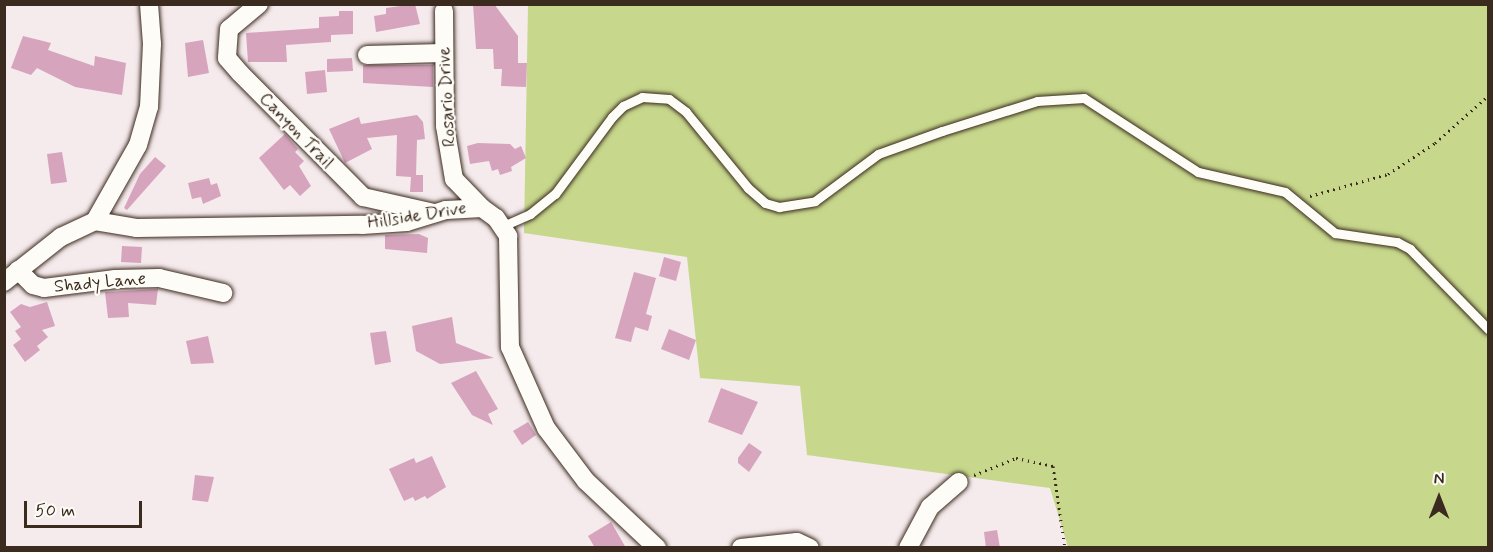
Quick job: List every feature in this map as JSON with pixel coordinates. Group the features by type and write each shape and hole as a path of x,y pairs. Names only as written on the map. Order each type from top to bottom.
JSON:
{"street":[{"path":"11,276 61,237 96,221 138,145 148,107 152,44 149,4"},
{"name":"Canyon Trail","path":"260,4 229,29 227,58 363,197 436,213"},
{"name":"Rosario Drive","path":"444,11 445,126 454,179 482,208"},
{"path":"367,55 443,53"},
{"name":"Hillside Drive","path":"96,221 137,228 362,225 407,222 436,213 482,208 503,226"},
{"path":"503,226 509,248 510,347 546,428 586,481 657,548"},
{"name":"Shady Lane","path":"11,276 44,288 115,279 159,279 223,293"},
{"path":"908,548 930,507 959,482"},
{"path":"741,548 797,542 810,548"}],"lane":[{"path":"503,226 530,214 555,194 623,106 642,97 655,96 669,99 686,112 748,188 765,203 779,207 814,201 878,154 1037,101 1084,98 1109,110 1138,136 1198,172 1286,192 1335,233 1397,242 1410,249 1488,329"}],"path":[{"path":"1296,200 1388,174 1435,143 1488,96"},
{"path":"959,482 1016,458 1049,463 1056,473 1065,548"}],"green space":[{"path":"528,5 1488,5 1488,547 1068,547 1050,488 807,455 800,386 700,378 687,257 524,233"}],"building":[{"path":"415,4 420,24 376,32 374,16 386,14 386,8"},
{"path":"473,4 494,4 518,36 518,63 527,63 526,87 501,86 502,69 494,69 493,49 476,49"},
{"path":"339,11 353,11 353,34 331,35 331,42 286,45 287,62 248,62 246,33 319,28 319,17 339,16"},
{"path":"23,36 51,43 48,50 94,66 95,56 126,63 122,95 75,87 37,68 31,75 11,68"},
{"path":"203,40 209,73 188,77 185,43"},
{"path":"352,58 353,71 327,72 327,59"},
{"path":"363,65 433,65 433,87 363,83"},
{"path":"325,70 327,92 307,94 305,72"},
{"path":"417,115 423,122 425,139 417,140 416,175 423,175 423,192 410,192 411,177 396,176 397,135 367,138 372,149 345,163 329,129 359,117 361,124"},
{"path":"285,134 298,149 295,152 304,161 299,166 311,186 300,196 290,185 284,190 259,158"},
{"path":"478,143 510,144 515,149 521,146 526,158 511,167 512,171 500,175 498,169 492,171 489,161 470,164 467,146"},
{"path":"62,152 67,182 51,184 47,154"},
{"path":"155,157 166,166 127,210 124,208 140,174"},
{"path":"209,178 211,185 217,183 221,196 203,204 201,197 192,199 188,183"},
{"path":"419,234 428,238 427,253 385,249 385,235"},
{"path":"122,246 142,247 141,263 121,262"},
{"path":"664,257 681,262 676,281 659,276"},
{"path":"634,272 656,278 646,314 652,316 648,331 635,327 631,342 615,338"},
{"path":"158,289 156,305 128,303 129,317 108,318 105,292"},
{"path":"47,302 55,326 42,330 48,337 37,346 40,350 25,362 13,345 21,339 15,331 21,327 10,312 21,304 30,307"},
{"path":"452,317 456,343 494,358 440,364 416,351 412,326"},
{"path":"669,329 696,340 689,360 661,349"},
{"path":"386,331 391,362 375,365 370,333"},
{"path":"208,336 214,363 191,364 186,341"},
{"path":"476,371 498,409 488,414 493,425 472,415 451,383"},
{"path":"721,388 758,402 742,435 708,422"},
{"path":"528,422 536,435 522,445 513,431"},
{"path":"749,443 762,452 749,472 738,463 738,458"},
{"path":"432,456 446,487 427,499 425,496 415,501 413,497 404,501 389,469 414,458 416,463"},
{"path":"195,475 214,477 208,502 192,500"},
{"path":"611,522 626,548 595,548 588,536"},
{"path":"997,530 1000,548 986,548 984,532"}]}
